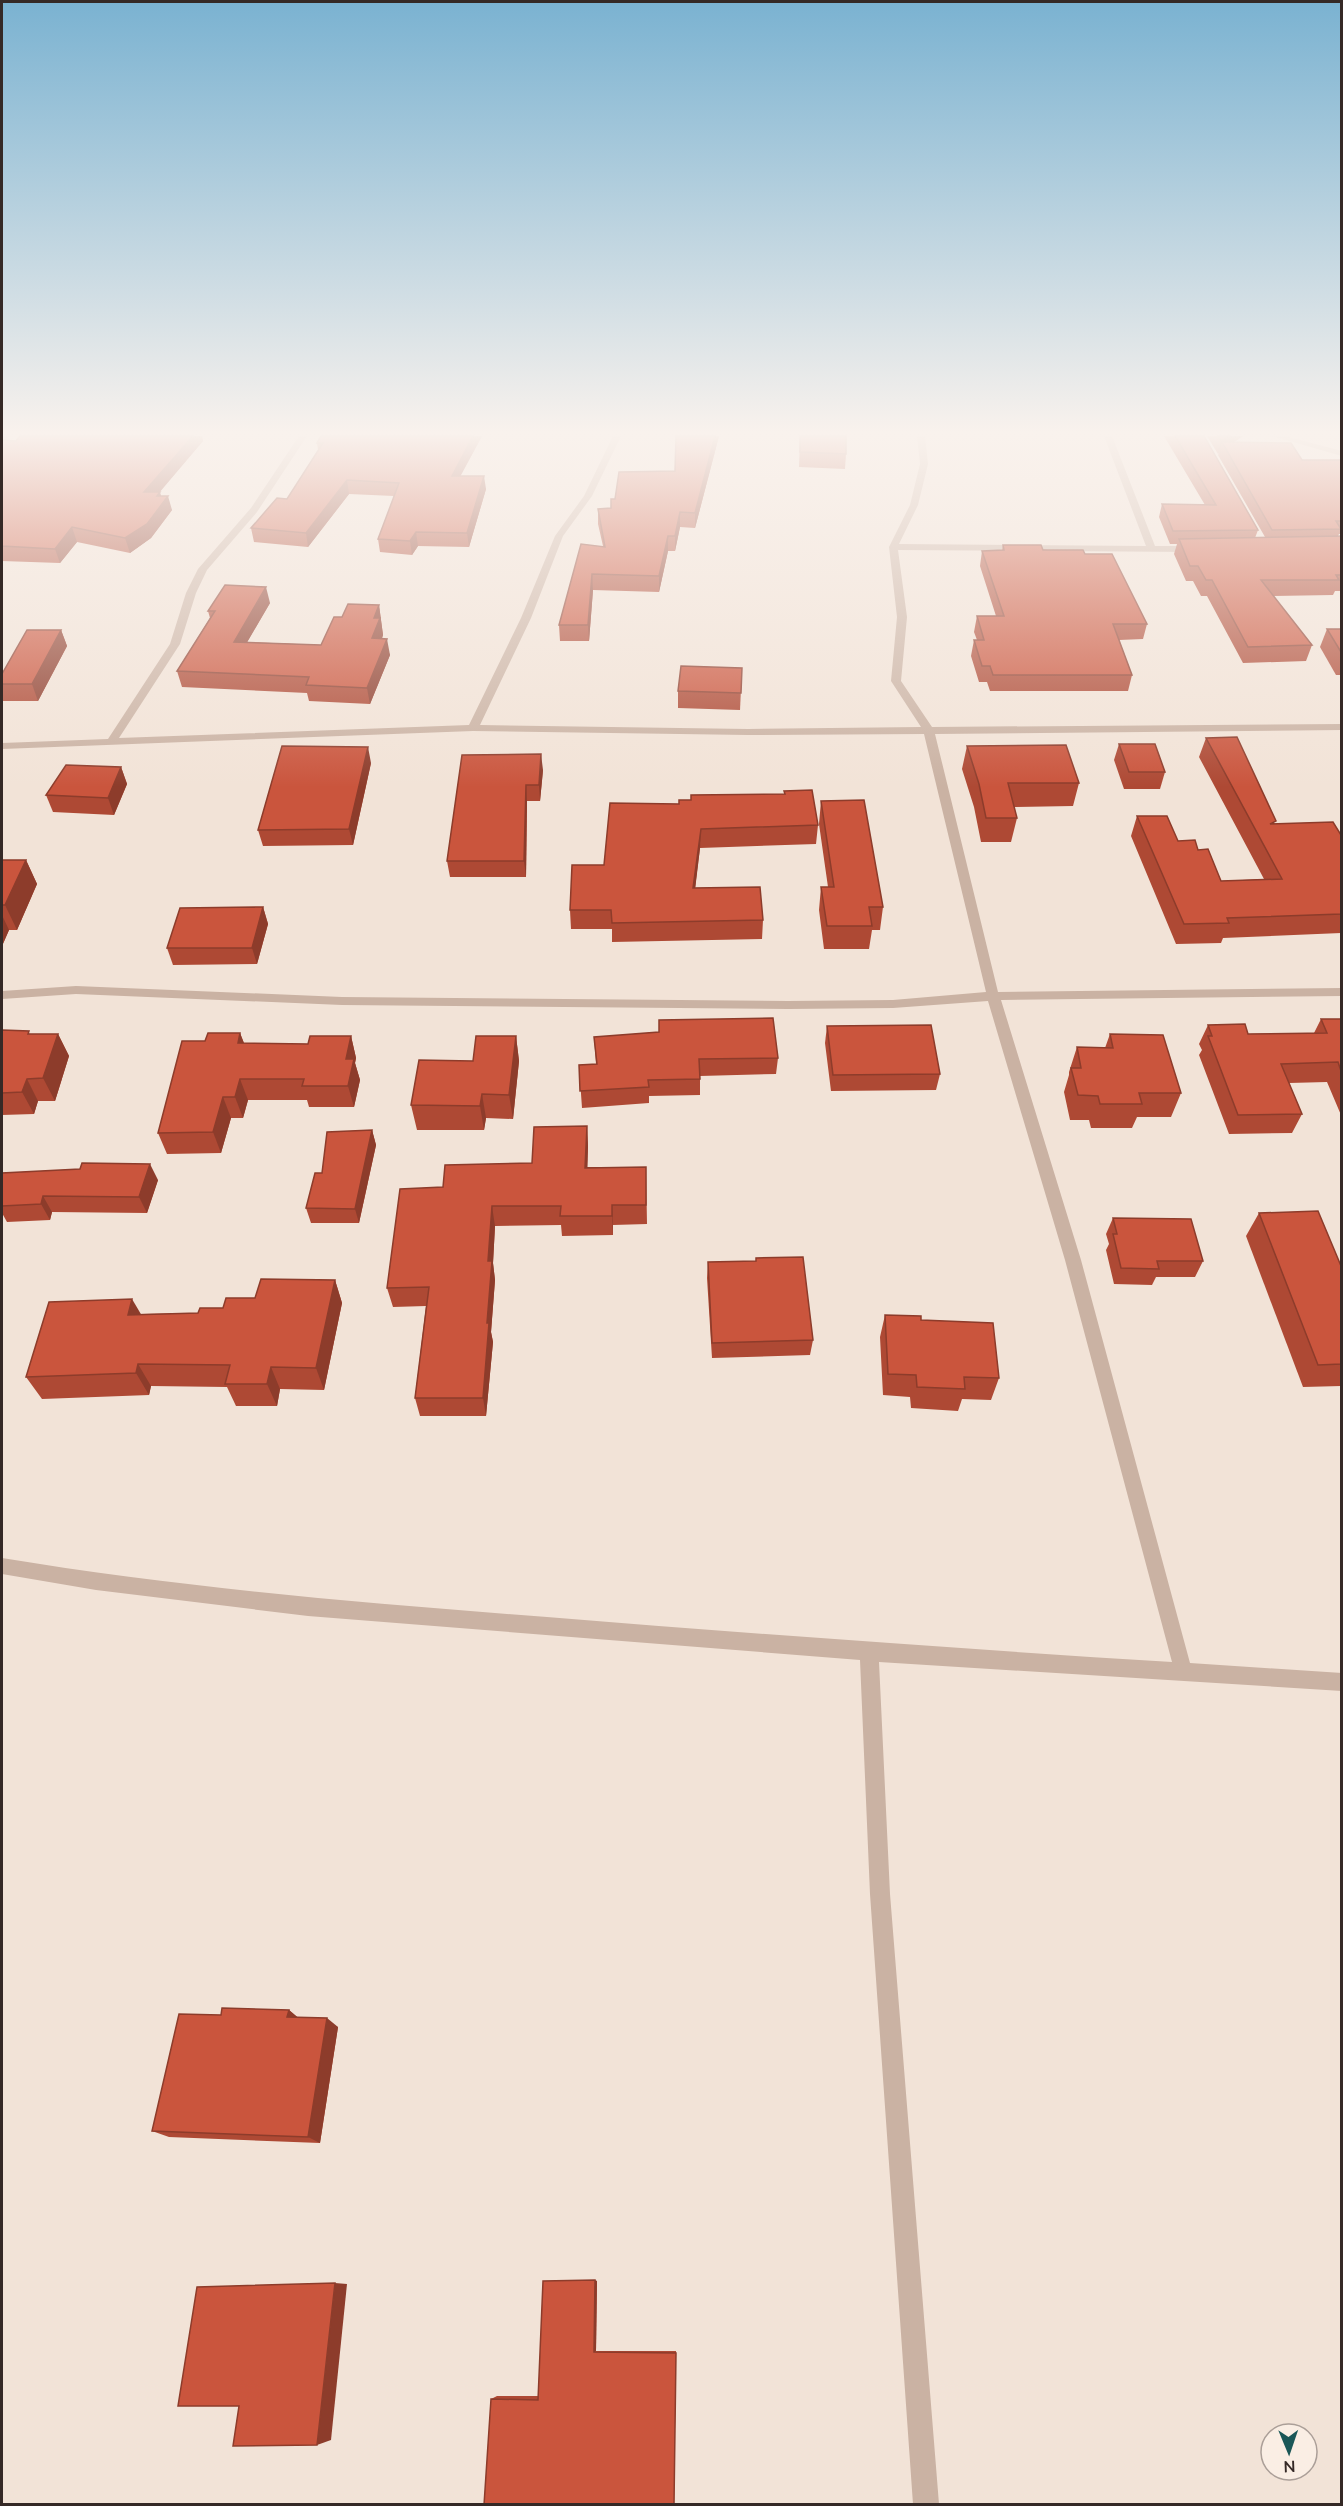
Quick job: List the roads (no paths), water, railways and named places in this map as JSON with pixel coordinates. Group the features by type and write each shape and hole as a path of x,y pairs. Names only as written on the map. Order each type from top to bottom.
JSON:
{"street":[{"path":"112,741 175,644 191,593 203,569 217,553"},
{"path":"473,728 526,618 553,553"},
{"path":"894,553 902,616 896,681 929,731 993,996 1073,1260 1183,1670"},
{"path":"2,746 473,728 724,732 1341,727"},
{"path":"2,994 76,990 342,1001 788,1005 893,1004 993,996 1341,992"},
{"path":"2,1566 96,1582 308,1607 869,1652 1183,1670 1341,1682"},
{"path":"869,1652 880,1894 926,2505"}]}
